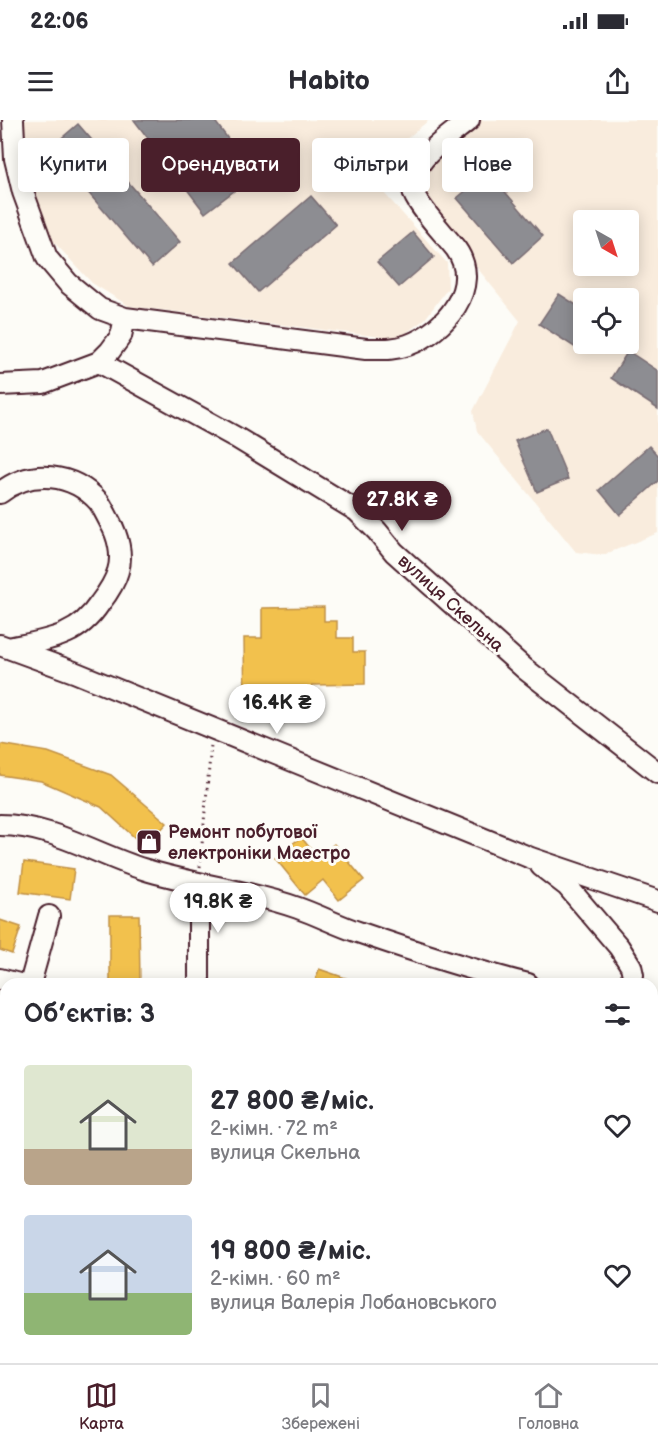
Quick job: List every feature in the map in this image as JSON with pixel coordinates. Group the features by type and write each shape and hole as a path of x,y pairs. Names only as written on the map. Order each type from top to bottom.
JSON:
{"street":[{"path":"13,120 15,159 23,192 47,258 68,283 100,309 125,318 366,349 392,349 422,338 445,320 461,299 466,281 462,258 415,196 412,176 417,165 469,120"},
{"path":"0,385 44,383 99,362 121,336 125,318"},
{"name":"вулиця Скельна","path":"99,362 246,443 357,511 368,520 394,552 525,669 658,773"},
{"path":"0,493 7,487 25,479 42,476 76,483 99,503 118,537 119,569 107,594 91,616 66,633 3,648"},
{"path":"3,648 74,672 531,858 658,901"},
{"path":"0,825 20,825 51,834 142,869 199,884 247,892 298,908 356,932 503,978"},
{"path":"531,858 567,886 619,947 631,966 632,978"},
{"path":"199,884 199,978"},
{"path":"32,978 49,916"}],"path":[{"path":"199,884 213,729"}],"shaded area":[{"path":"23,120 429,120 408,138 312,138 312,192 383,192 447,263 448,288 425,319 398,339 129,306 92,283 52,240 33,192 129,192 129,138 25,138"},
{"path":"472,120 658,120 658,533 603,555 576,552 477,431 473,411 520,321 416,192 430,192 430,155 442,145 442,192 533,192 533,138 450,138"}],"building: Житло":[{"path":"324,607 324,621 337,621 337,638 353,638 353,652 365,652 365,684 312,685 313,716 245,718 244,638 262,638 262,608"},
{"path":"0,744 48,752 111,775 167,823 145,847 101,807 41,781 0,775"},
{"path":"301,837 318,858 334,844 364,880 339,900 323,880 305,895 275,858"},
{"path":"24,862 74,869 70,899 20,892"},
{"path":"110,915 139,915 140,978 110,978"},
{"path":"0,920 21,927 12,954 0,950"},
{"path":"319,969 345,978 316,978"}],"building: Промзона":[{"path":"134,120 214,120 227,138 148,138"},
{"path":"78,124 90,138 62,138"},
{"path":"129,183 180,242 152,267 88,192 129,192"},
{"path":"189,192 233,192 205,213"},
{"path":"464,192 505,192 543,236 513,263 457,198"},
{"path":"311,196 336,225 258,292 233,263"},
{"path":"413,232 434,257 399,287 377,262"},
{"path":"559,294 573,303 573,346 539,324"},
{"path":"626,354 632,354 658,371 658,409 611,378"},
{"path":"547,428 568,479 537,492 515,441"},
{"path":"649,446 658,456 658,481 620,515 599,490"}],"place":[{"name":"Ремонт побутової електроніки Маестро","path":"149,842"}]}
